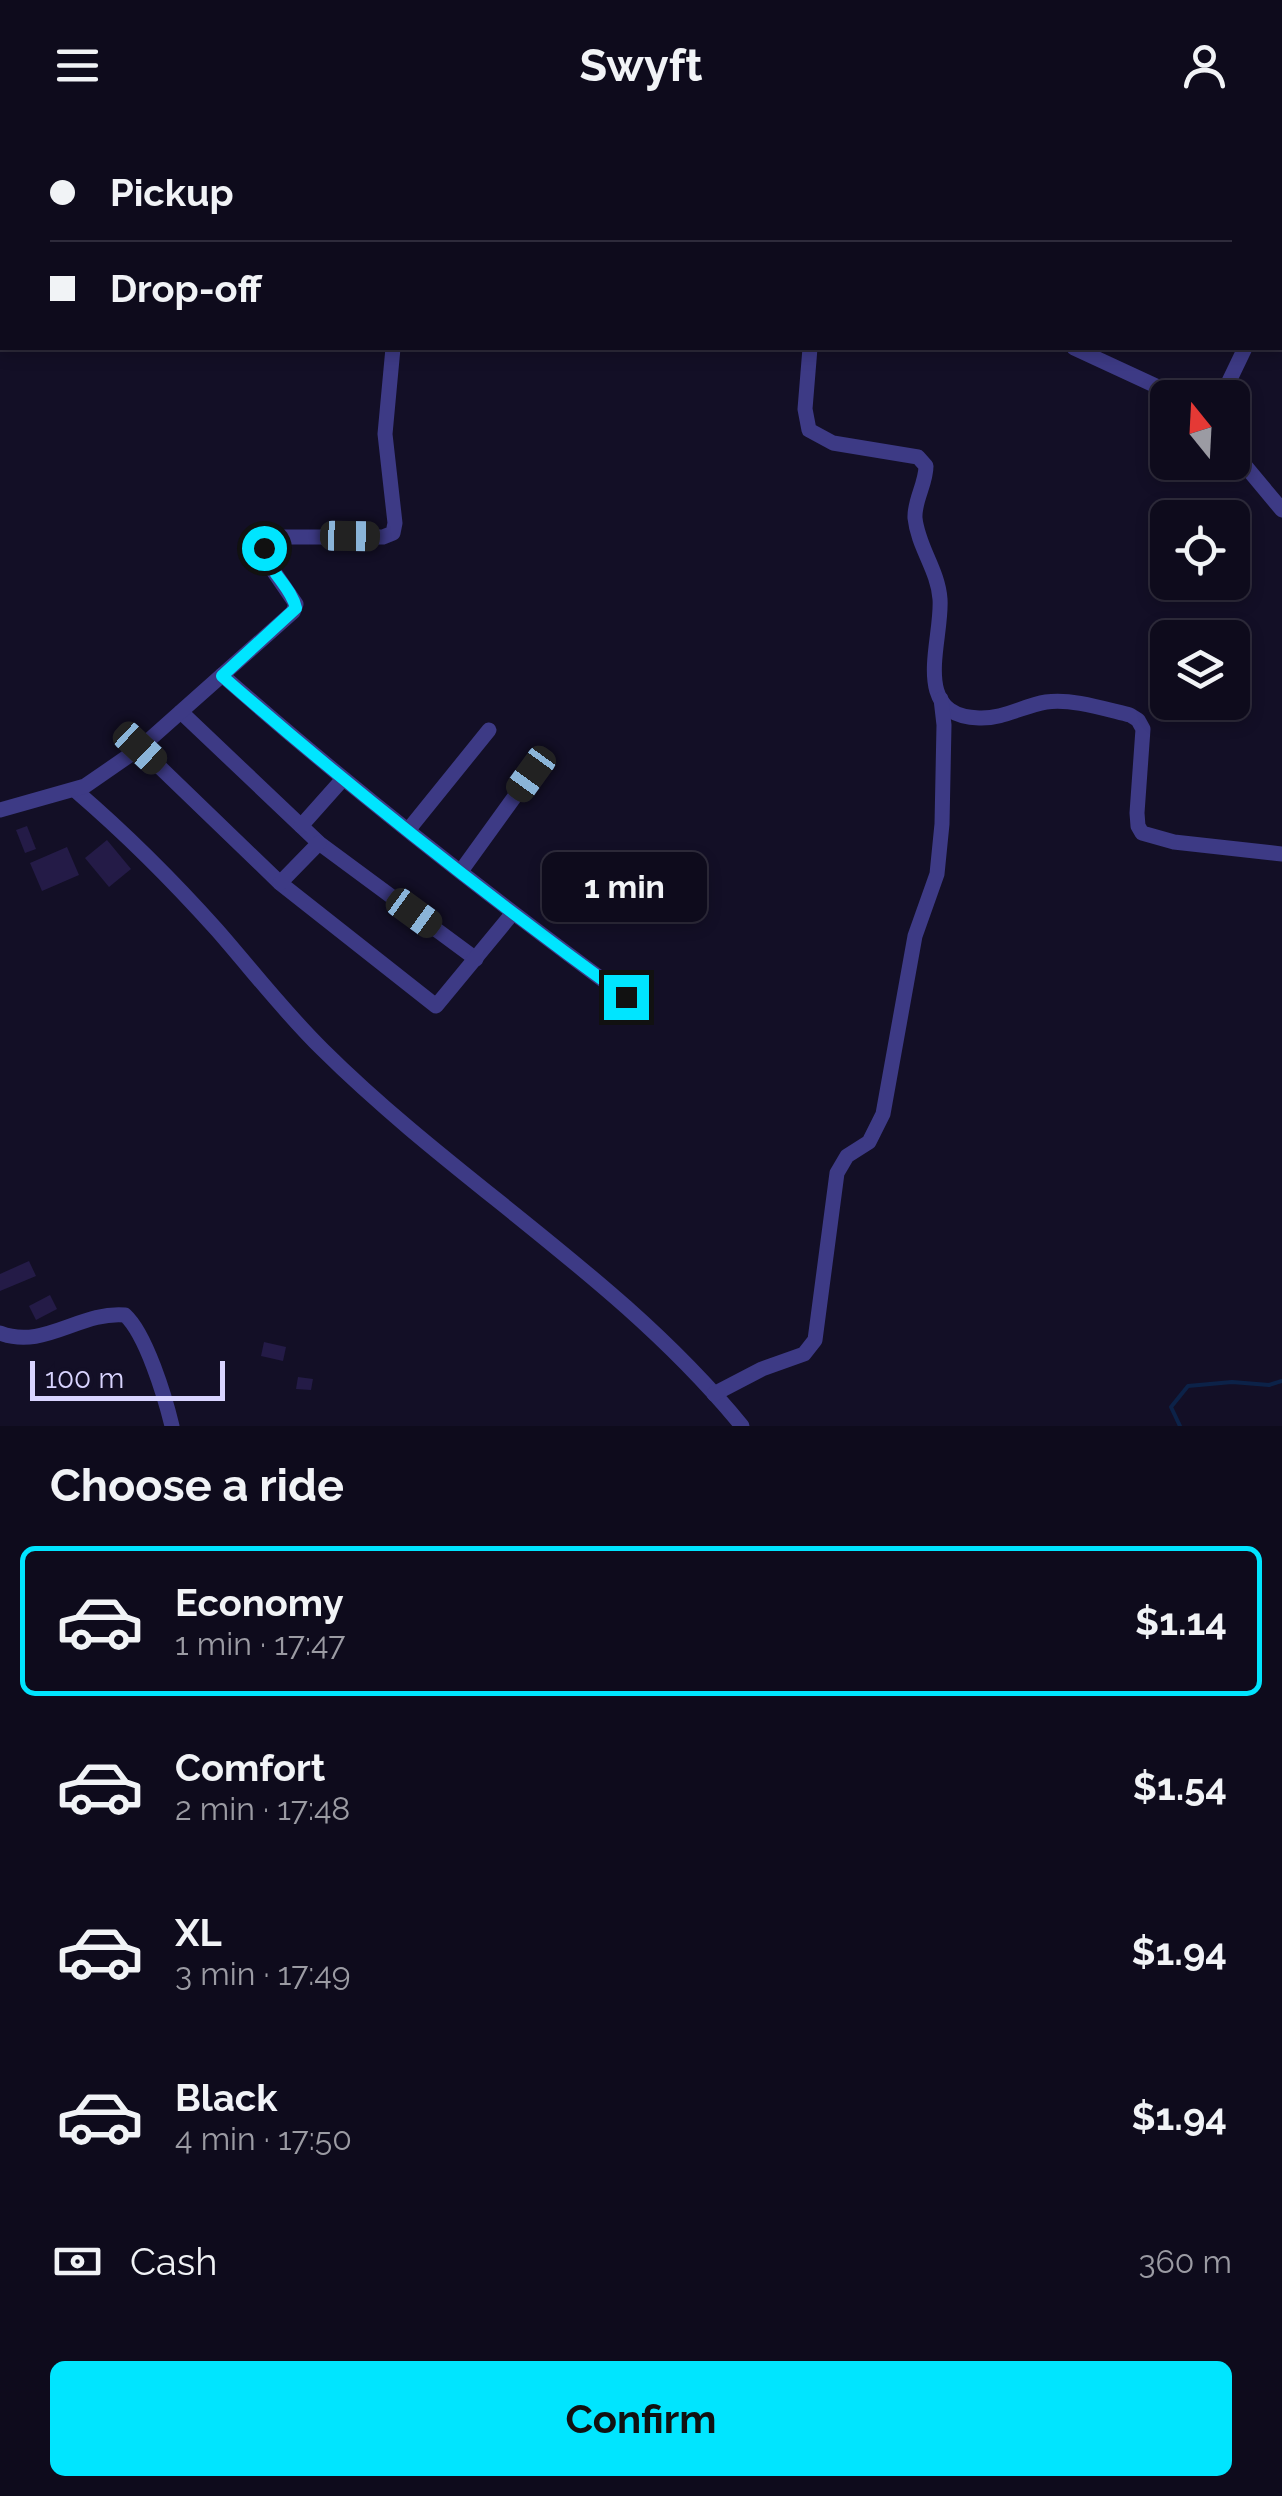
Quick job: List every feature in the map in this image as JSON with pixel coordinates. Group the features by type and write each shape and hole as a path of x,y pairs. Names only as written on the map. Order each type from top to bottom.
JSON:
{"street":[{"path":"0,810 76,791 140,748 296,608 270,566 264,548 273,537 393,534 385,434 393,350"},
{"path":"810,350 806,409 809,430 833,443 918,457 926,466 914,514 938,579 940,625 934,686 950,710 981,718 1008,715 1047,702 1130,715 1142,728 1137,813 1142,833 1174,842 1282,854"},
{"path":"1078,350 1150,383"},
{"path":"1230,380 1244,350"},
{"path":"1250,472 1282,510"},
{"path":"222,676 342,780 512,914 626,997"},
{"path":"714,1394 762,1369 804,1354 816,1340 837,1174 847,1156 877,1131 883,1114 915,936 937,874 943,784 941,699"},
{"path":"181,712 319,843 476,959"},
{"path":"409,829 489,730"},
{"path":"140,748 280,883 436,1006 512,914"},
{"path":"461,871 531,774"},
{"path":"301,826 342,780"},
{"path":"76,791 145,854 322,1050 409,1127 604,1285 675,1351 742,1426"},
{"path":"280,883 319,843"},
{"path":"0,1333 27,1340 101,1316 125,1315 140,1338 172,1426"}],"building":[{"path":"27,826 36,849 25,853 16,830"},
{"path":"107,840 131,869 109,887 85,858"},
{"path":"67,847 79,875 42,891 30,863"},
{"path":"29,1261 36,1276 0,1291 0,1274"},
{"path":"50,1295 57,1309 36,1320 29,1306"},
{"path":"264,1342 286,1347 283,1361 261,1356"},
{"path":"298,1377 313,1379 311,1390 296,1389"}],"waterway":[{"path":"1180,1426 1171,1407 1188,1386 1232,1382 1269,1385 1282,1381"}],"route":[{"path":"264,548 270,566 296,608 222,676 342,780 512,914 626,997"}]}
